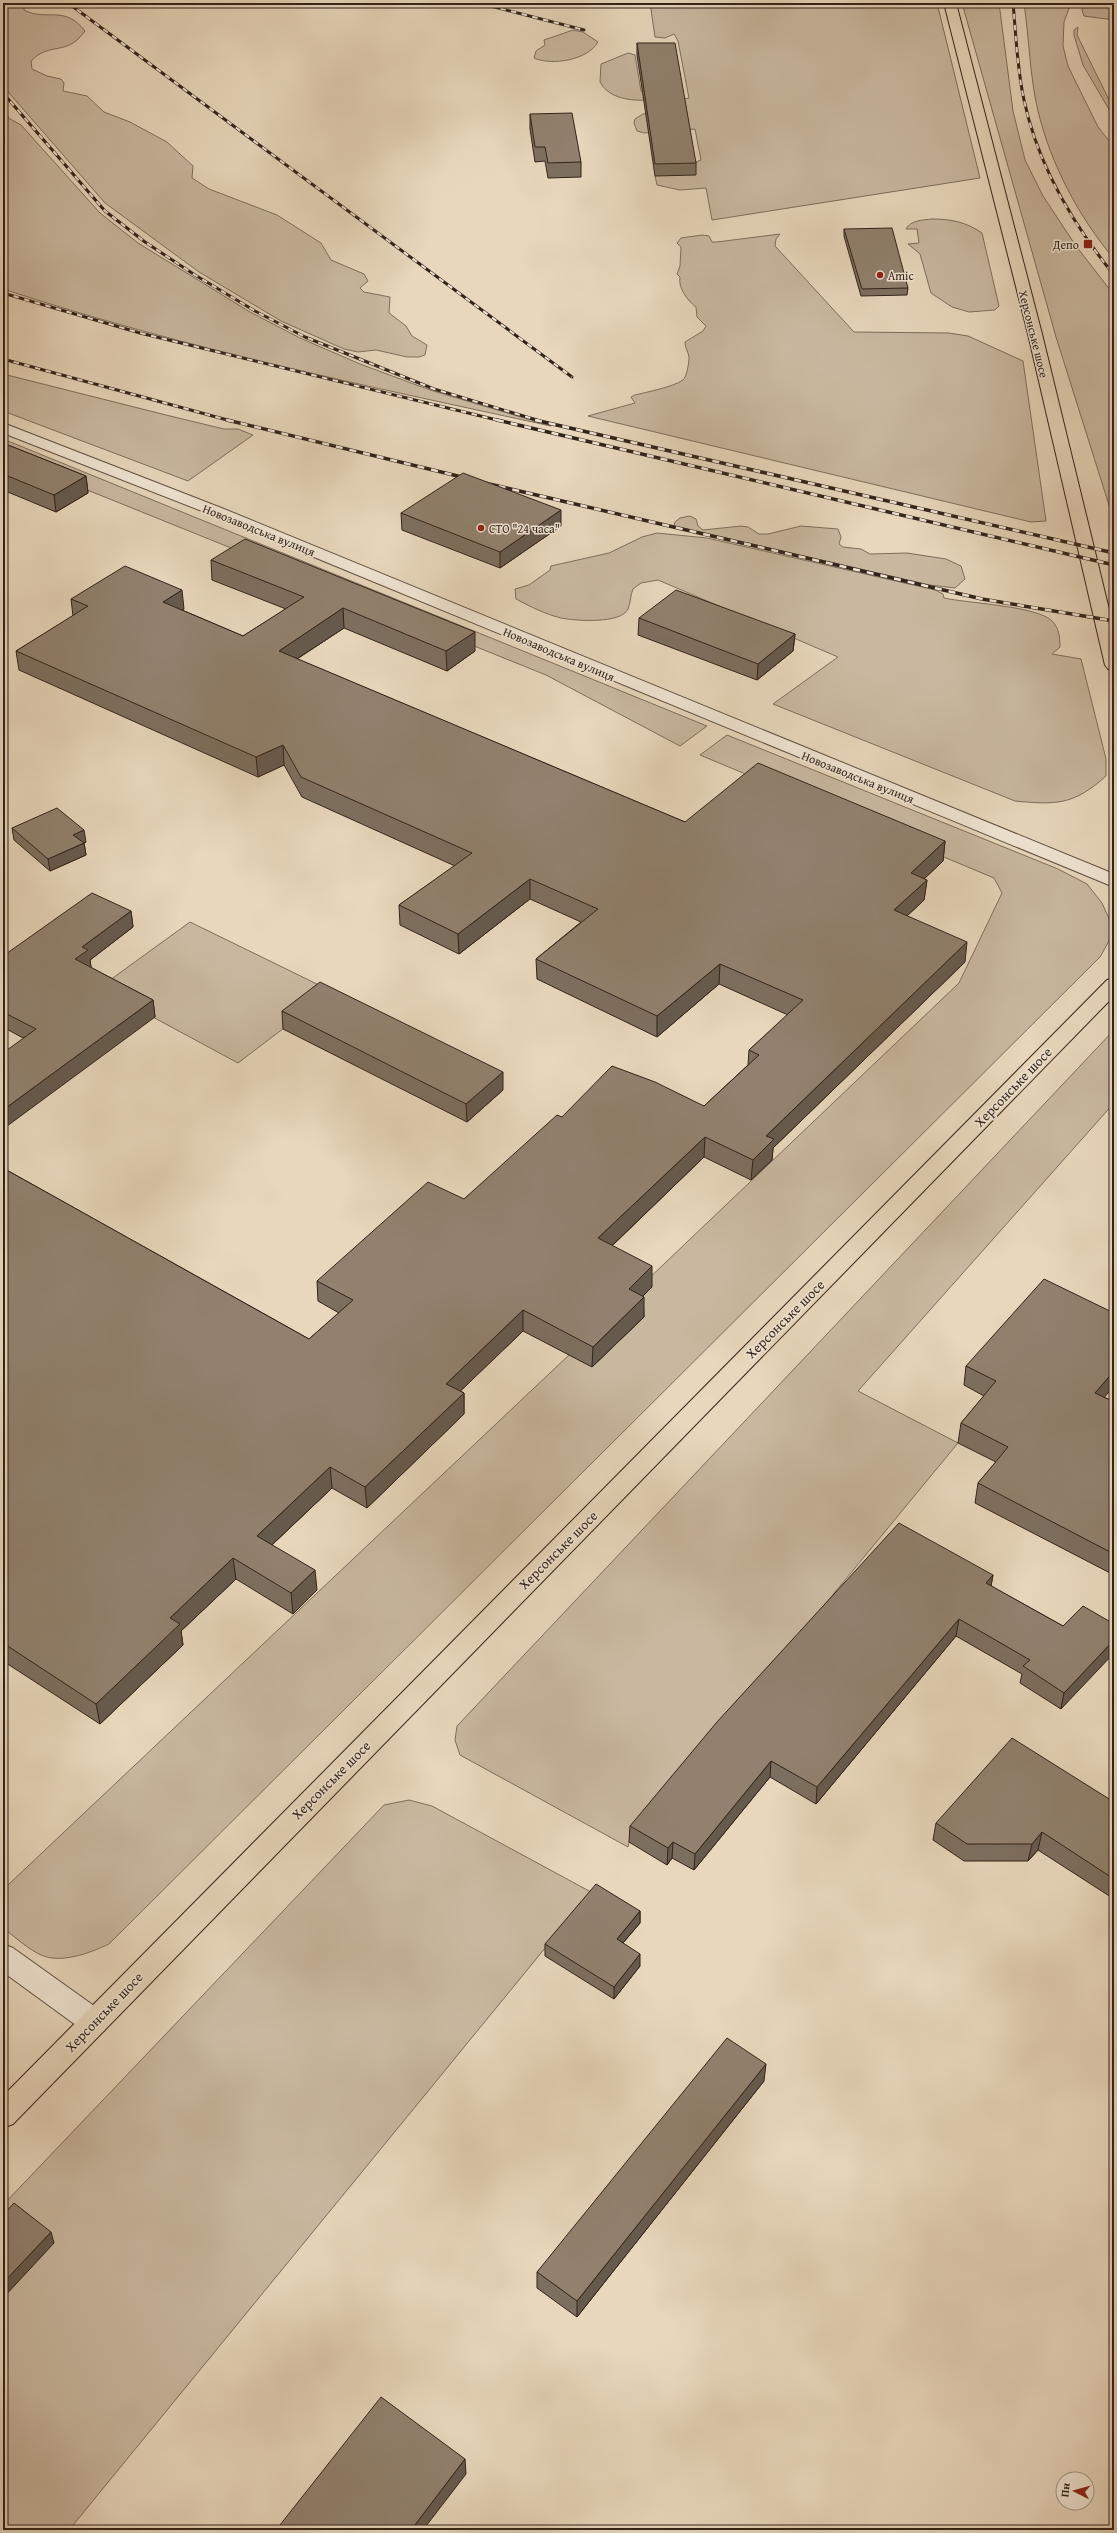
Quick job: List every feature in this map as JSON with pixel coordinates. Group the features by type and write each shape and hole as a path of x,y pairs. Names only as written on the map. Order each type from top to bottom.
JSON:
{"main road":[{"name":"Херсонське шосе","path":"950,3 1035,334 1114,666"},
{"name":"Херсонське шосе","path":"3,2115 1114,984"}],"street":[{"name":"Новозаводська вулиця","path":"3,428 225,516 1114,881"},
{"path":"3,1956 94,2022"}],"shaded area":[{"path":"3,3 27,3 24,5 24,10 40,15 55,15 70,18 85,31 72,44 38,55 31,61 32,69 47,76 61,79 64,83 63,91 87,96 104,112 130,122 167,142 193,166 192,178 209,189 277,215 321,243 331,260 364,274 368,281 360,288 364,292 390,297 389,313 406,326 412,336 427,345 425,355 419,357 407,357 376,350 358,352 344,349 281,321 199,272 105,203 3,86"},
{"path":"650,3 937,3 980,178 712,220 706,188 680,190 657,185 655,176 659,174 695,170 696,162 701,160 695,129 644,133 637,131 634,123 635,119 643,114 678,112 683,99 689,98 678,41 674,34 665,38 655,37"},
{"path":"962,3 999,3 1013,111 1025,160 1043,196 1076,246 1114,295 1114,521 1056,337"},
{"path":"1024,3 1071,3 1064,22 1063,46 1068,66 1098,127 1114,147 1114,259 1089,226 1078,208 1050,151 1035,98"},
{"path":"1084,3 1114,3 1114,20 1084,16 1082,10"},
{"path":"1078,27 1077,35 1114,110 1114,118 1083,65 1074,35 1074,30"},
{"path":"573,30 583,32 598,42 586,53 569,60 550,61 534,58 536,51 545,45 544,40"},
{"path":"628,53 635,55 641,91 645,93 648,100 621,98 609,92 600,82 601,64"},
{"path":"3,115 21,125 100,213 138,243 250,312 300,338 360,364 430,390 551,426 344,381 207,348 138,330 3,289"},
{"path":"932,219 958,222 970,226 982,233 999,306 995,310 969,312 952,307 931,293 920,254 908,244 919,243 917,229 906,229 914,222"},
{"path":"780,234 776,239 775,246 854,332 949,333 968,336 1023,361 1046,521 1031,522 588,416 635,403 631,397 679,383 686,376 689,357 685,342 703,331 706,326 697,317 696,307 689,301 680,285 680,277 677,274 680,266 681,247 677,243 681,238 702,235 709,236 712,242 717,242"},
{"path":"3,374 224,429 238,429 253,435 188,481 3,411"},
{"path":"3,439 707,726 680,746 546,675 3,456"},
{"path":"690,516 696,519 698,526 703,530 741,526 748,527 759,534 768,534 801,526 838,529 841,537 839,544 843,547 861,549 870,554 907,553 946,559 961,566 965,579 955,588 930,585 674,526 675,522 680,518"},
{"path":"657,533 707,538 935,590 943,594 944,598 1017,608 1044,616 1052,621 1058,630 1060,647 1052,654 1081,659 1106,759 1106,776 1084,793 1064,801 1042,803 1015,801 773,704 838,657 658,580 641,583 633,589 630,604 624,614 608,619 577,620 561,618 538,610 516,599 515,589 529,585 550,570 551,566 609,553 642,537"},
{"path":"727,735 1058,869 1087,884 1102,903 1112,925 1109,941 1100,957 109,1944 84,1954 66,1958 41,1955 26,1946 3,1928 3,1881 8,1885 569,1355 629,1310 644,1283 959,983 1002,893 994,878 700,755"},
{"path":"190,922 321,986 321,1000 238,1063 99,988"},
{"path":"1114,1030 1114,1103 858,1391 958,1443 629,1842 628,1847 460,1755 455,1740 457,1726"},
{"path":"409,1800 432,1806 591,1892 69,2530 3,2530 3,2205 384,1805"}],"building":[{"path":"637,43 675,43 696,163 655,164"},
{"path":"572,113 581,162 548,163 545,147 535,147 530,114"},
{"path":"892,228 908,288 862,289 844,229"},
{"path":"3,443 86,476 54,495 3,474"},
{"name":"СТО \"24 часа\"","path":"463,473 561,510 500,552 401,513"},
{"path":"245,539 475,632 446,651 343,608 279,651 685,822 758,763 945,841 911,873 927,880 894,910 967,942 766,1136 774,1139 753,1160 705,1137 598,1238 652,1266 629,1289 644,1297 593,1347 523,1310 446,1384 464,1393 365,1487 330,1467 257,1536 315,1570 291,1593 233,1558 170,1618 180,1624 96,1704 3,1643 3,1168 309,1339 353,1300 317,1281 428,1182 464,1199 557,1115 562,1117 612,1066 655,1082 704,1106 759,1055 749,1050 803,1000 720,964 657,1016 536,959 598,909 530,879 458,934 399,905 472,853 301,777 283,745 256,757 16,651 88,606 71,599 125,566 182,590 163,602 243,636 304,597 211,560"},
{"path":"676,590 795,634 758,664 639,618"},
{"path":"57,808 84,830 73,835 84,843 48,859 12,828"},
{"path":"92,893 131,911 82,947 88,950 75,959 153,1000 3,1110 3,1053 36,1029 3,1012 3,956"},
{"path":"320,982 503,1072 466,1104 282,1011"},
{"path":"1044,1279 1114,1313 1114,1371 1095,1393 1114,1402 1114,1554 978,1483 1008,1447 961,1423 996,1381 966,1366"},
{"path":"899,1523 993,1575 986,1583 1063,1626 1083,1606 1114,1624 1114,1640 1064,1693 1023,1666 1030,1660 959,1619 817,1787 771,1761 695,1854 673,1842 668,1848 630,1826 717,1722"},
{"path":"1012,1738 1114,1802 1114,1879 1042,1832 1032,1844 967,1844 936,1823"},
{"path":"596,1884 640,1911 617,1939 640,1954 614,1987 545,1944"},
{"path":"727,2038 766,2064 577,2301 537,2272"},
{"path":"14,2203 51,2232 3,2283 3,2215"},
{"path":"381,2397 465,2459 411,2530 276,2530"}],"railway":[{"path":"68,3 572,377"},
{"path":"479,3 584,30"},
{"path":"1013,3 1018,64 1024,100 1038,148 1058,193 1084,235 1114,275"},
{"path":"3,93 105,211 145,242 195,275 255,311 305,337 434,389 540,421"},
{"path":"3,112 7,117"},
{"path":"3,293 140,333 501,421"},
{"path":"3,359 230,421"},
{"path":"497,420 1114,565"},
{"path":"535,420 1114,553"},
{"path":"230,421 470,479"},
{"path":"485,483 982,599 1114,621"}],"place":[{"name":"Депо","path":"1088,244"},
{"name":"Amic","path":"880,275"},
{"name":"СТО \"24 часа\"","path":"481,528"}]}
